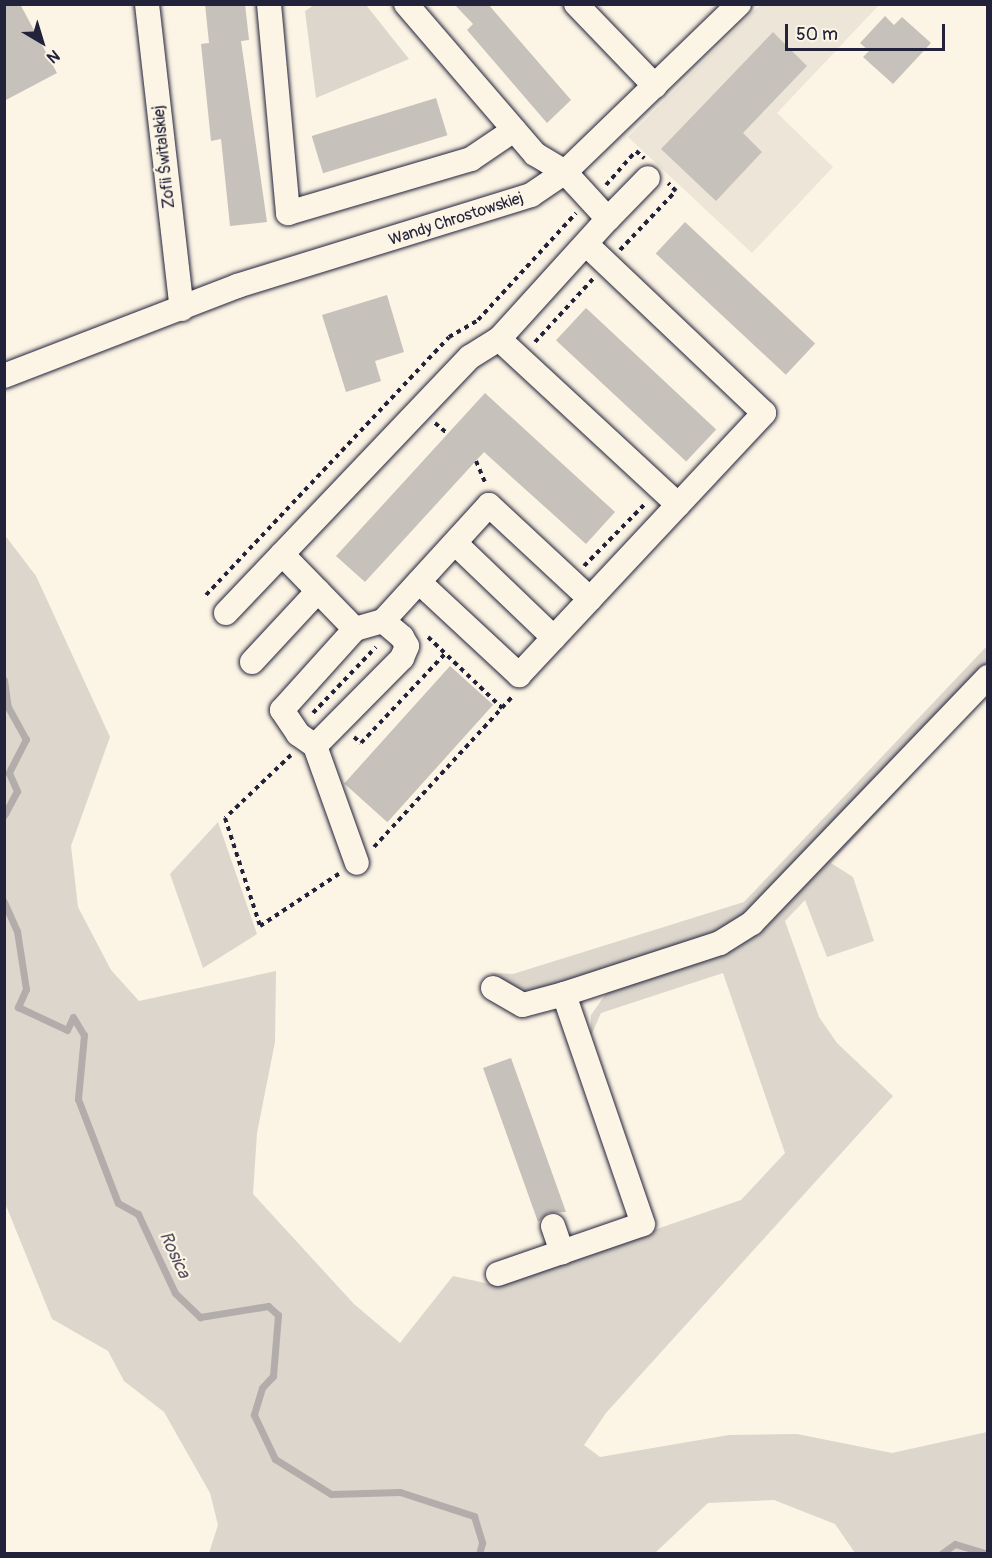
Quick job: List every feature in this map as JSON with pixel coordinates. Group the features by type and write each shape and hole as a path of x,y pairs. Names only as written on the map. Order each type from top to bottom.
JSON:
{"street":[{"name":"Zofii Świtalskiej","path":"147,4 182,309"},
{"path":"268,4 288,213 471,159 514,130"},
{"path":"406,4 535,154 565,172 608,219"},
{"path":"576,4 654,86"},
{"name":"Wandy Chrostowskiej","path":"4,376 237,286 486,213 531,195 565,172 739,4"},
{"path":"226,613 470,357 499,339 587,245 608,219 654,173"},
{"path":"419,582 519,675 764,413 587,245"},
{"path":"499,339 678,506"},
{"path":"357,863 315,746 298,734 282,710 356,629 383,621 489,506 590,599"},
{"path":"455,543 554,638"},
{"path":"282,554 356,629"},
{"path":"252,662 318,591"},
{"path":"315,746 341,724 402,658 407,646 383,621"},
{"path":"493,988 523,1005 564,994 740,932 987,677"},
{"path":"498,1274 643,1224 564,994"},
{"path":"553,1226 562,1252"}],"path":[{"path":"517,356 676,191 654,173 636,151 601,190 595,185"},
{"path":"206,595 449,337 478,320 581,207"},
{"path":"476,461 488,492"},
{"path":"576,574 658,487"},
{"path":"422,631 502,708"},
{"path":"341,724 361,743 446,654"}],"shaded area":[{"path":"314,5 366,5 409,59 316,98 305,11"},
{"path":"760,5 879,5 777,113 833,167 752,253 628,137"},
{"path":"4,534 36,576 110,737 71,846 78,907 111,970 139,1001 276,971 275,1042 257,1133 253,1194 354,1304 400,1343 453,1276 494,1285 741,1200 785,1153 723,973 601,1013 590,1038 591,1015 610,988 751,938 929,757 831,863 853,877 874,941 827,957 805,900 785,921 819,1017 837,1043 893,1096 606,1413 584,1445 600,1457 729,1435 797,1434 892,1453 987,1432 987,1553 855,1553 835,1524 774,1500 708,1503 655,1553 209,1553 218,1525 210,1493 164,1412 124,1381 108,1351 52,1319 5,1203"},
{"path":"987,646 987,664 770,895 730,927 519,997 491,973 470,972 513,974 744,902"},
{"path":"218,822 257,934 203,968 170,874"}],"building":[{"path":"4,4 20,4 57,73 4,101"},
{"path":"205,4 245,4 249,40 241,41 267,222 230,226 221,139 211,141 201,44 209,43"},
{"path":"454,4 488,4 571,100 547,123 467,30 473,24"},
{"path":"885,16 894,25 902,17 931,43 893,84 863,57 869,51 860,43"},
{"path":"773,32 807,66 743,133 762,152 716,201 661,149"},
{"path":"436,98 447,135 323,173 312,136"},
{"path":"685,222 815,343 786,375 656,253"},
{"path":"387,295 404,352 375,361 381,381 346,392 322,315"},
{"path":"586,308 716,429 686,462 556,340"},
{"path":"485,393 615,512 586,544 484,452 365,582 336,556"},
{"path":"450,666 493,705 387,822 344,783"},
{"path":"511,1058 566,1212 548,1213 538,1222 483,1068"}],"waterway":[{"name":"Rosica","path":"4,680 8,707 26,739 9,773 17,791 4,815"},
{"name":"Rosica","path":"4,902 17,931 26,989 18,1007 67,1030 73,1017 84,1035 78,1099 118,1203 138,1214 175,1293 200,1317 268,1306 278,1315 273,1376 262,1388 254,1415 275,1459 331,1494 400,1492 474,1516 482,1543 479,1554"},
{"name":"Rosica","path":"941,1554 955,1544 987,1554"}]}
